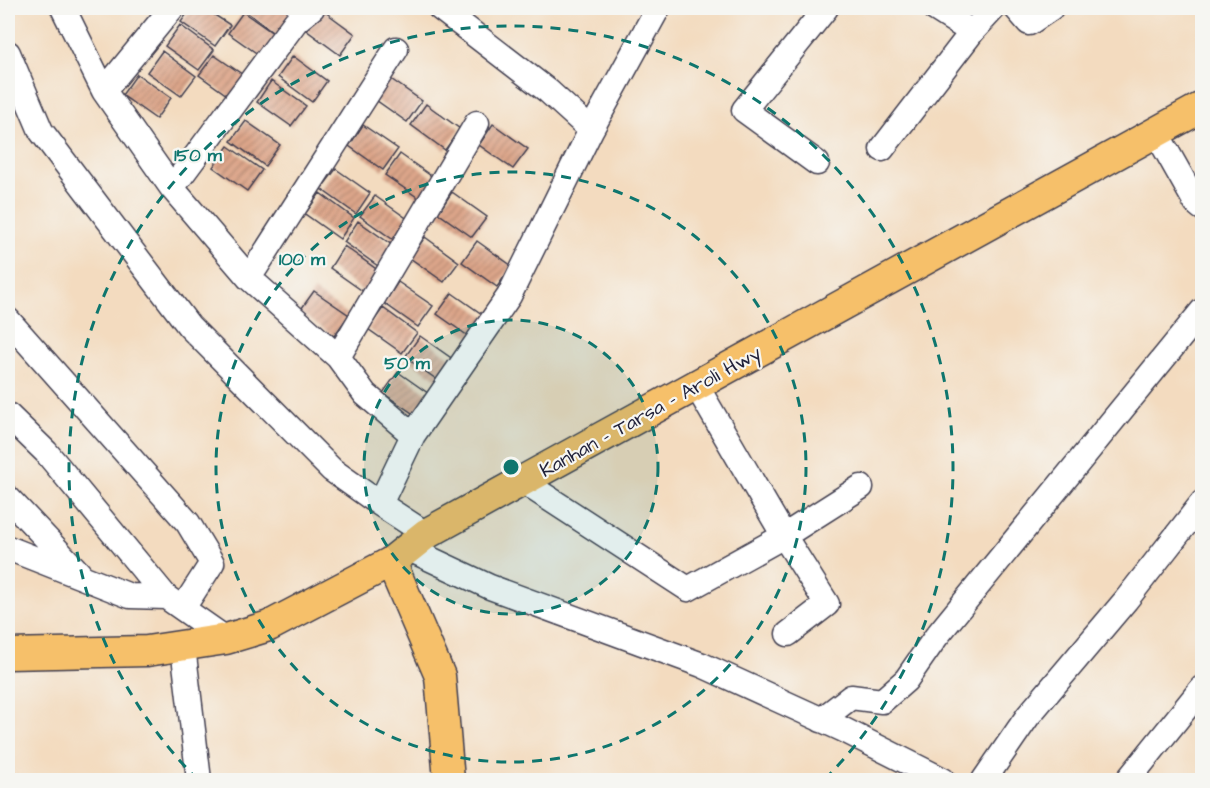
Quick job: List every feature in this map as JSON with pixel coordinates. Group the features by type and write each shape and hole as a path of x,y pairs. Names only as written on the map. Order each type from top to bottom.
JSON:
{"main road":[{"name":"Kanhan - Tarsa - Aroli Hwy","path":"8,654 147,651 226,639 269,626 522,481 1203,106"},
{"path":"408,548 440,676 449,780"}],"street":[{"path":"63,8 104,92 172,188 249,278 338,357 364,394 413,435"},
{"path":"104,92 172,8"},
{"path":"172,188 296,21 312,8"},
{"path":"440,8 548,91 591,130"},
{"path":"817,163 744,110 826,8"},
{"path":"934,8 972,32"},
{"path":"882,149 972,32 994,8"},
{"path":"1016,8 1029,23 1051,8"},
{"path":"380,504 413,435 509,296 649,11"},
{"path":"249,278 396,49"},
{"path":"8,53 41,131 189,326 332,470 380,504 408,548 490,587 702,665 943,780"},
{"path":"338,357 477,123"},
{"path":"1156,132 1196,204 1203,208"},
{"path":"821,720 850,697 882,701 906,680 936,637 1203,311"},
{"path":"8,320 188,523 212,563 175,602"},
{"path":"696,386 784,536 827,604 788,634"},
{"path":"8,415 46,452 175,602 226,639"},
{"path":"522,481 688,589 784,536 861,487"},
{"path":"8,498 82,577"},
{"path":"984,780 1028,716 1126,600 1203,503"},
{"path":"8,548 130,596 175,602"},
{"path":"183,646 199,780"},
{"path":"1128,780 1203,688"}],"building":[{"path":"191,8 204,8 230,25 215,46 181,22"},
{"path":"248,8 284,8 294,15 279,36 245,11"},
{"path":"321,9 355,34 340,55 306,30"},
{"path":"243,12 277,36 262,57 228,33"},
{"path":"180,25 214,50 199,70 165,46"},
{"path":"162,51 196,76 181,96 147,72"},
{"path":"214,55 249,79 234,100 199,75"},
{"path":"293,56 327,81 312,102 278,77"},
{"path":"137,74 171,98 156,119 122,95"},
{"path":"388,77 422,101 407,122 373,98"},
{"path":"271,81 306,106 291,126 257,102"},
{"path":"426,104 460,129 445,150 411,125"},
{"path":"246,121 280,145 265,166 231,141"},
{"path":"493,124 528,149 513,169 479,145"},
{"path":"363,125 398,149 383,170 349,146"},
{"path":"228,146 262,170 247,191 213,167"},
{"path":"400,154 434,178 420,199 385,175"},
{"path":"336,169 370,193 356,214 321,189"},
{"path":"452,192 487,217 472,237 438,213"},
{"path":"320,193 354,218 340,239 305,214"},
{"path":"375,196 409,220 395,241 360,216"},
{"path":"358,221 392,245 378,266 344,242"},
{"path":"425,237 459,262 444,282 410,258"},
{"path":"477,241 512,266 497,287 462,262"},
{"path":"344,246 379,271 364,292 330,268"},
{"path":"398,282 433,306 418,327 384,303"},
{"path":"314,291 349,315 334,336 299,312"},
{"path":"452,293 486,317 471,338 437,314"},
{"path":"383,308 417,333 402,353 368,329"},
{"path":"420,336 454,360 439,381 405,357"},
{"path":"398,372 432,396 418,417 383,393"}]}
